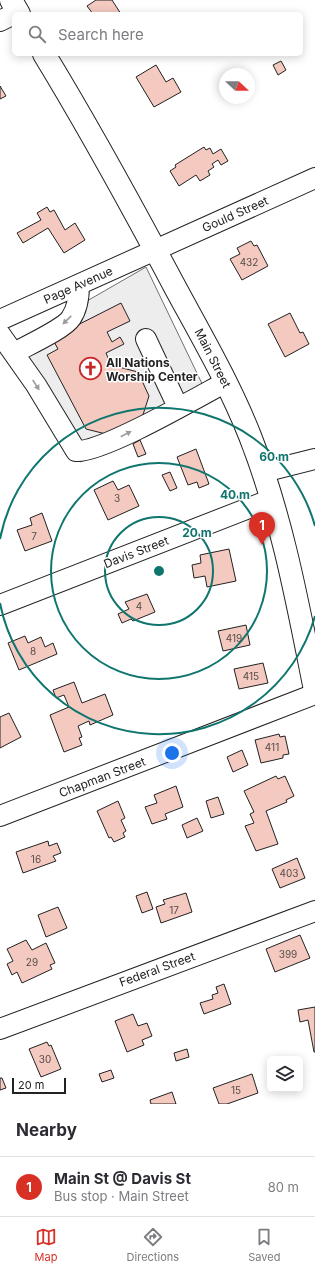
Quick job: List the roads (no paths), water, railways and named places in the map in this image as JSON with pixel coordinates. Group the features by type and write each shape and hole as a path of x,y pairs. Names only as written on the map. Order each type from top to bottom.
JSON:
{"main road":[{"name":"Main Street","path":"45,56 156,250 226,382 250,436 272,500 309,625 315,690"}],"street":[{"name":"Gould Street","path":"156,250 315,178"},
{"name":"Page Avenue","path":"0,320 156,250"},
{"path":"14,353 59,327 71,318 78,300 79,285"},
{"path":"0,334 36,385 76,450 84,451 118,439 226,382"},
{"path":"146,339 178,407"},
{"path":"263,472 315,459"},
{"name":"Davis Street","path":"0,605 272,500"},
{"name":"Chapman Street","path":"0,816 315,694"},
{"name":"Federal Street","path":"0,1029 315,911"}],"place":[{"name":"All Nations Worship Center","path":"90,369"},
{"name":"Main St @ Davis St","path":"262,545"}]}
